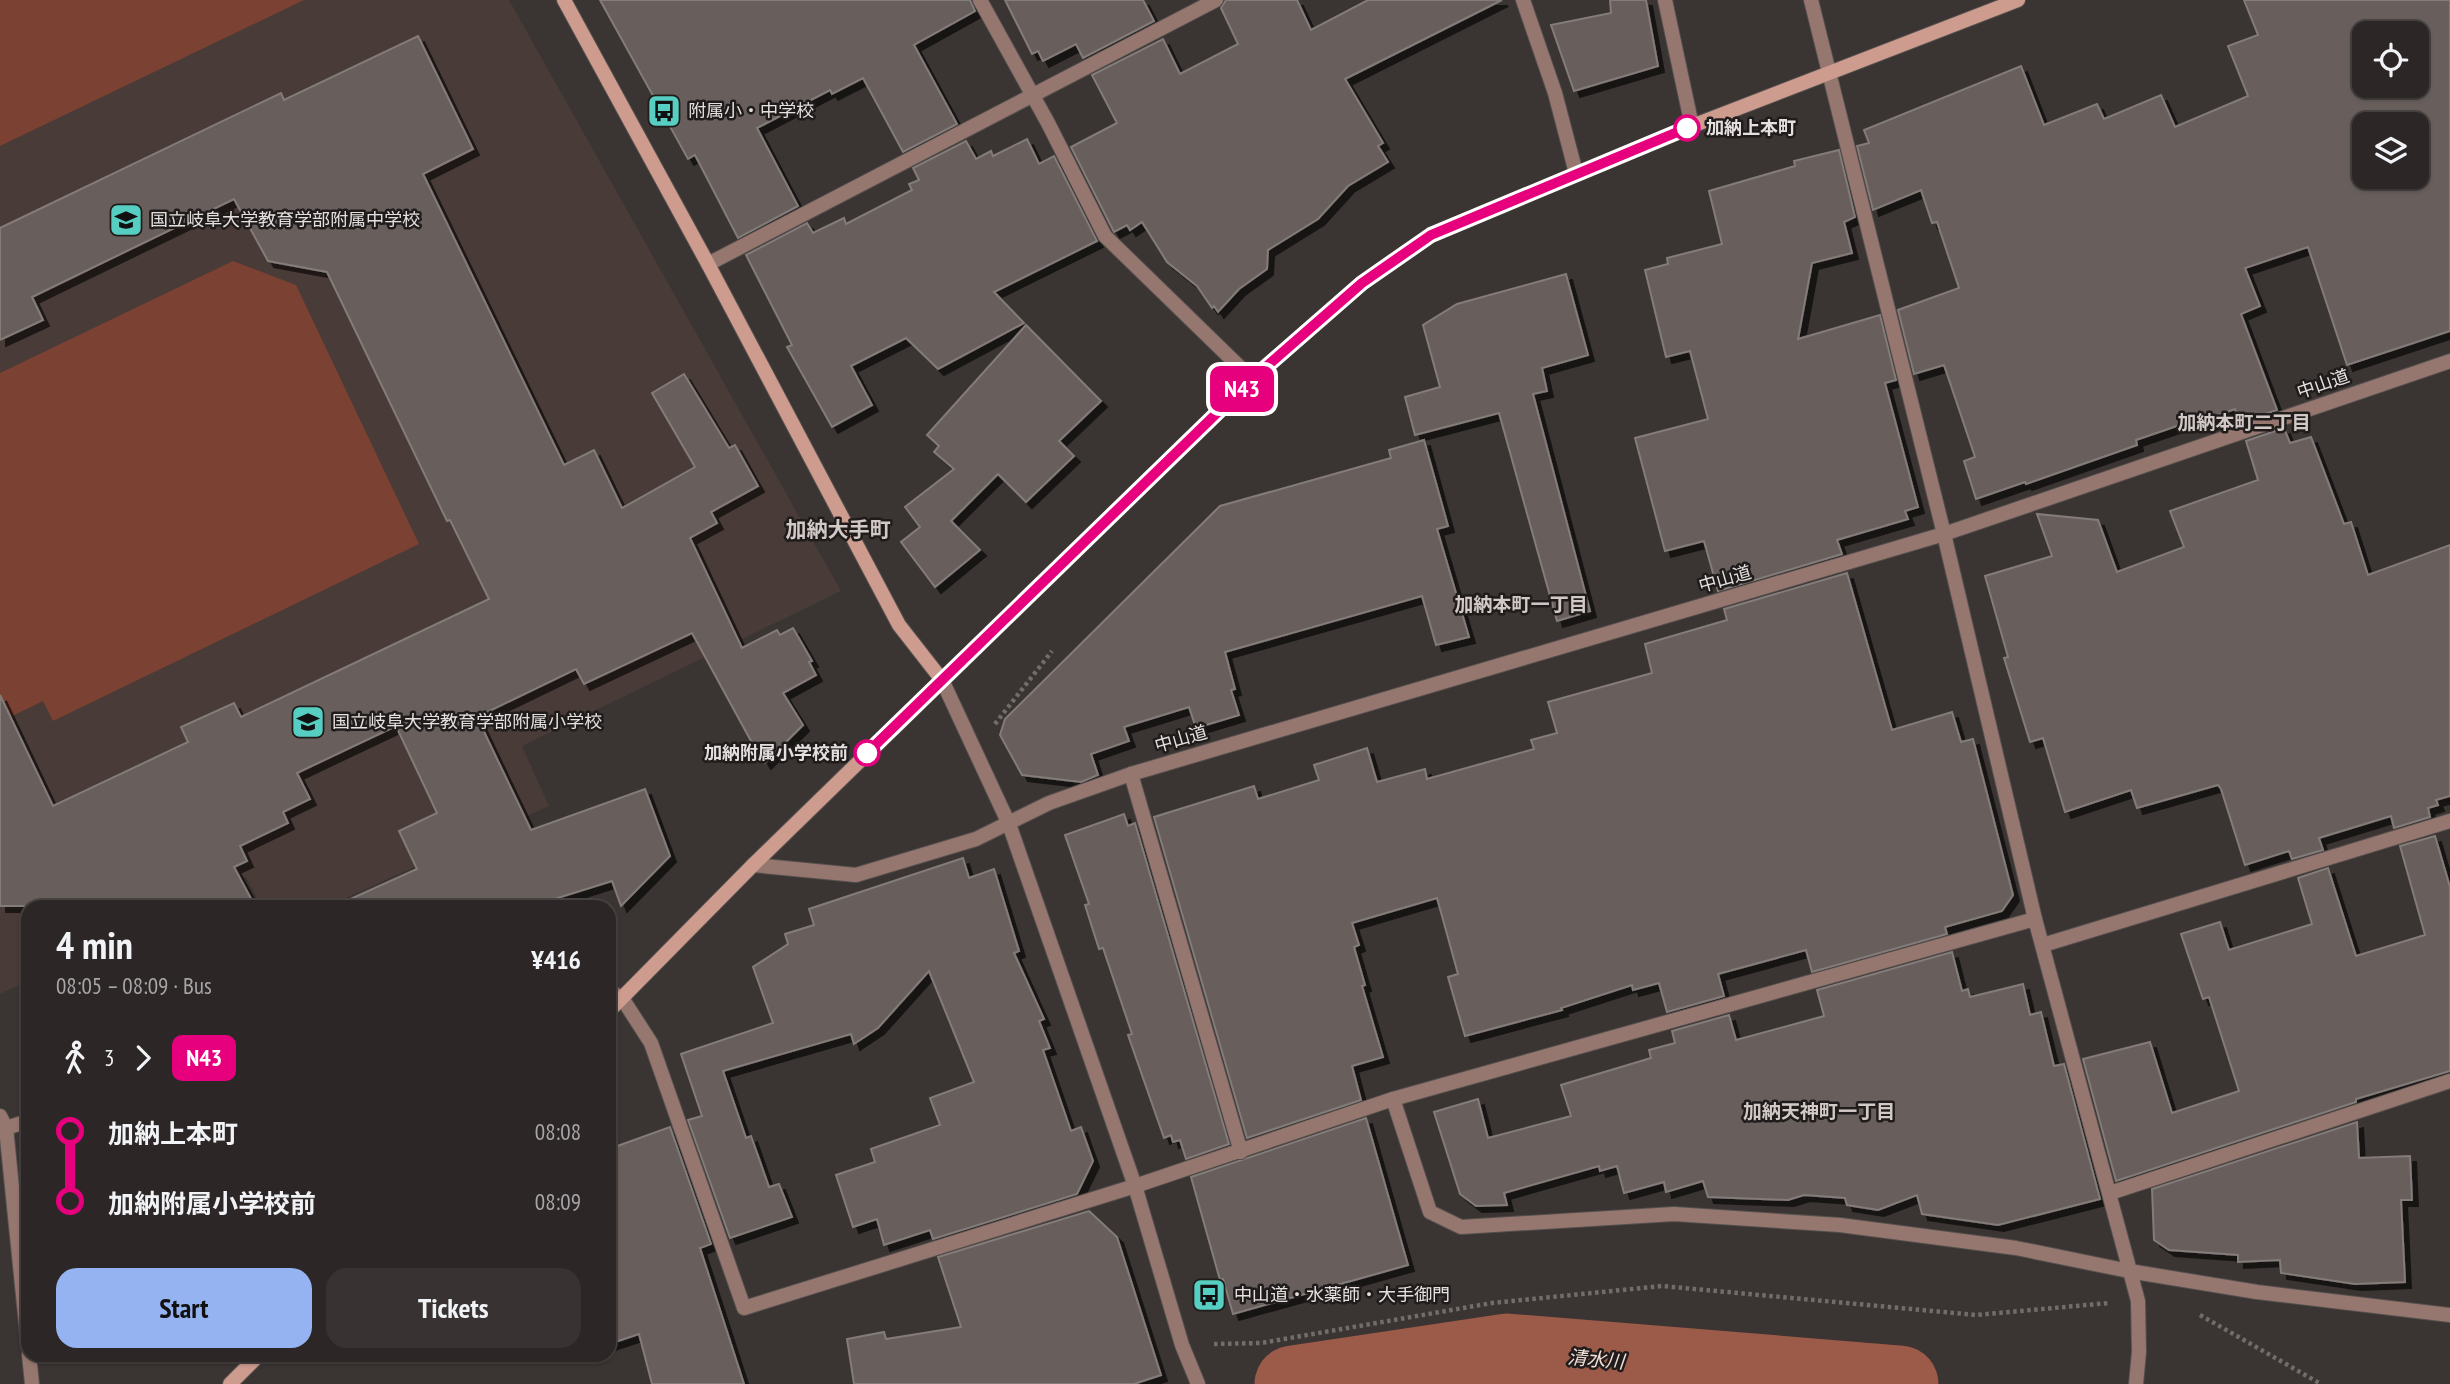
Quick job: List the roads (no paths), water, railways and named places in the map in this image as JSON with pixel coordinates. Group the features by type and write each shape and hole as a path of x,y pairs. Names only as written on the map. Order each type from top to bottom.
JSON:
{"street":[{"path":"564,0 708,264 898,625 942,680 1009,824 1135,1186 1183,1347 1198,1384"},
{"path":"980,0 1105,236 1252,379"},
{"path":"708,264 1216,0"},
{"path":"1523,0 1555,93 1576,173"},
{"path":"1665,0 1692,126"},
{"path":"1811,0 1944,534 2035,919 2138,1301 2139,1352 2136,1384"},
{"path":"616,993 753,865 1252,379 1362,283 1431,235 1692,126 2018,0"},
{"name":"中山道","path":"753,865 856,875 976,839 1049,803 1131,774 1944,534 2450,361"},
{"path":"1131,774 1241,1152"},
{"path":"2043,945 2450,821"},
{"path":"616,995 651,1043 744,1308 1241,1152 1394,1099 2035,919"},
{"path":"2110,1193 2450,1081"},
{"path":"1394,1099 1430,1212 1461,1227 1674,1214 1840,1225 2016,1248 2129,1271 2257,1292 2450,1315"},
{"path":"21,1122 2,1125 21,1285"},
{"path":"30,1362 32,1384"},
{"path":"230,1384 252,1362"}],"waterway":[{"name":"清水川","path":"1293,1384 1507,1352 1900,1384"}],"place":[{"name":"附属小・中学校","path":"664,111"},
{"name":"加納上本町","path":"1687,128"},
{"name":"国立岐阜大学教育学部附属中学校","path":"126,220"},
{"name":"国立岐阜大学教育学部附属小学校","path":"308,722"},
{"name":"加納附属小学校前","path":"867,753"},
{"name":"中山道・水薬師・大手御門","path":"1209,1295"}],"district":[{"name":"加納本町二丁目","path":"2244,422"},
{"name":"加納大手町","path":"838,530"},
{"name":"加納本町一丁目","path":"1521,604"},
{"name":"加納天神町一丁目","path":"1819,1111"}]}
